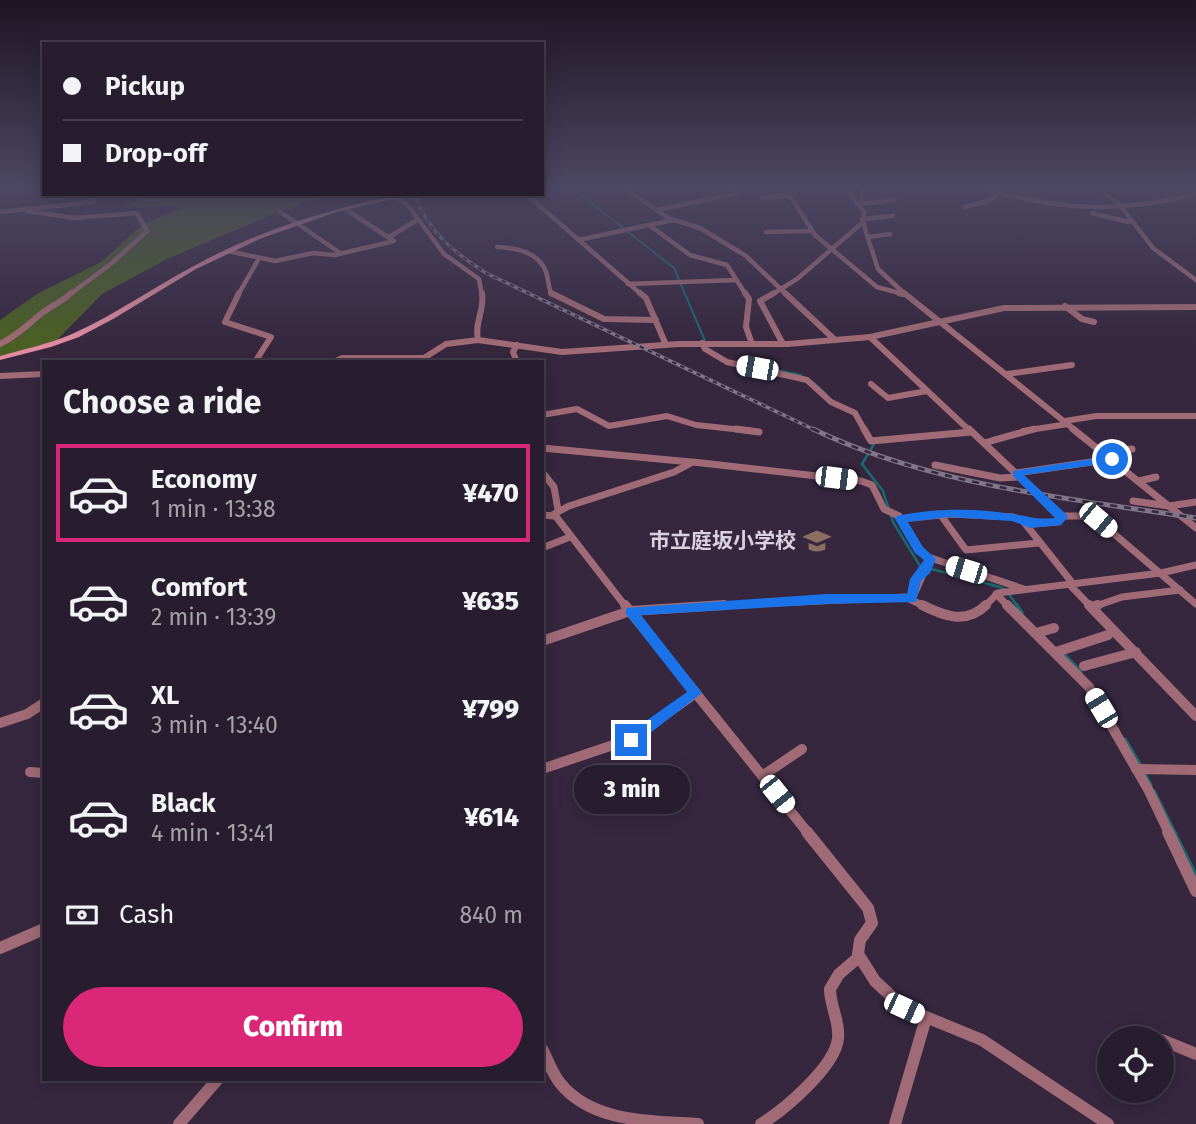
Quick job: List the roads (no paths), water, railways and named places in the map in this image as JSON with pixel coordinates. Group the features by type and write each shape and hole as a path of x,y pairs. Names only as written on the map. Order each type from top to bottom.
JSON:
{"street":[{"path":"0,344 17,336 44,312 63,301 135,240"},
{"path":"0,358 75,335 228,251 254,240"},
{"path":"322,240 340,253"},
{"path":"228,251 258,260 289,260 313,253 340,253 393,240"},
{"path":"433,240 444,254 479,280 484,304 475,325 478,340"},
{"path":"579,240 649,302 666,345"},
{"path":"670,240 688,254 726,264 749,300 746,328 752,344"},
{"path":"721,240 743,254 835,340"},
{"path":"823,240 877,287 903,294"},
{"path":"749,300 759,302 780,291 840,240"},
{"path":"869,240 877,269 903,294 940,320 1196,528"},
{"path":"1146,240 1196,280"},
{"path":"496,247 513,247 530,254 543,267 551,294 600,318 656,320"},
{"path":"257,360 271,338 225,322 248,273 258,260"},
{"path":"628,284 736,280"},
{"path":"759,302 783,344"},
{"path":"1065,306 1082,318 1094,321"},
{"path":"338,360 425,358 446,344 478,340 562,352 702,343 783,344 870,337 1004,308 1196,307"},
{"path":"870,337 1063,517"},
{"path":"702,343 705,349 727,362 807,380 831,402 855,413 872,441 971,432"},
{"path":"516,360 513,352 517,345"},
{"path":"1007,374 1072,365"},
{"path":"0,376 42,374"},
{"path":"871,384 888,398 927,391"},
{"path":"544,415 577,410 609,426 667,416 699,426 759,432"},
{"path":"984,443 1018,432 1096,416 1196,416"},
{"path":"544,448 865,482 875,489 884,509 901,519 928,564 1024,589"},
{"path":"1103,452 1132,449"},
{"path":"935,465 983,476 1018,475 1112,459"},
{"path":"544,515 556,513 674,472 691,462"},
{"path":"544,474 554,487 556,513 570,537 871,913 871,925 859,943 859,957 885,993 904,1008 956,1027 982,1040 1108,1124"},
{"path":"1139,481 1156,477"},
{"path":"1133,500 1169,506 1196,502"},
{"path":"901,519 940,514 1012,517 1030,524 1056,522 1063,517 1095,518 1196,604"},
{"path":"940,514 966,550 1039,543"},
{"path":"1023,521 1072,585 1196,716"},
{"path":"544,547 570,537"},
{"path":"912,599 916,579 928,564"},
{"path":"544,640 630,611 826,599 892,596 912,599 942,615 963,618 980,611 1002,592 1161,573 1196,565"},
{"path":"1093,607 1122,597 1180,590"},
{"path":"1002,592 1036,633 1089,687 1136,769 1196,891"},
{"path":"1036,633 1054,628"},
{"path":"1056,652 1108,635"},
{"path":"1084,666 1136,652"},
{"path":"544,768 631,740 696,693"},
{"path":"0,723 27,714 42,704"},
{"path":"762,776 802,749"},
{"path":"1136,769 1196,770"},
{"path":"30,772 42,773"},
{"path":"0,948 42,930"},
{"path":"761,1124 783,1110 835,1052 839,1035 830,989 839,975 859,957"},
{"path":"895,1124 926,1018"},
{"path":"1174,1045 1196,1054"},
{"path":"544,1053 563,1086 596,1108 630,1119 698,1124"},
{"path":"179,1124 216,1081"}],"waterway":[{"path":"639,240 674,268 705,341"},
{"path":"766,368 801,375"},
{"path":"813,382 826,394"},
{"path":"874,444 862,464 883,491 893,522 920,566 1000,587 1006,590 1018,607"},
{"path":"1017,605 1022,613"},
{"path":"1064,654 1081,672"},
{"path":"1125,739 1141,766"},
{"path":"1144,772 1151,785"},
{"path":"1154,791 1175,833"},
{"path":"1174,832 1196,876"}],"railway":[{"path":"444,240 486,273 817,431"},
{"path":"813,429 858,448 953,477 1050,496 1196,518"}],"place":[{"name":"市立庭坂小学校","path":"817,541"}]}
